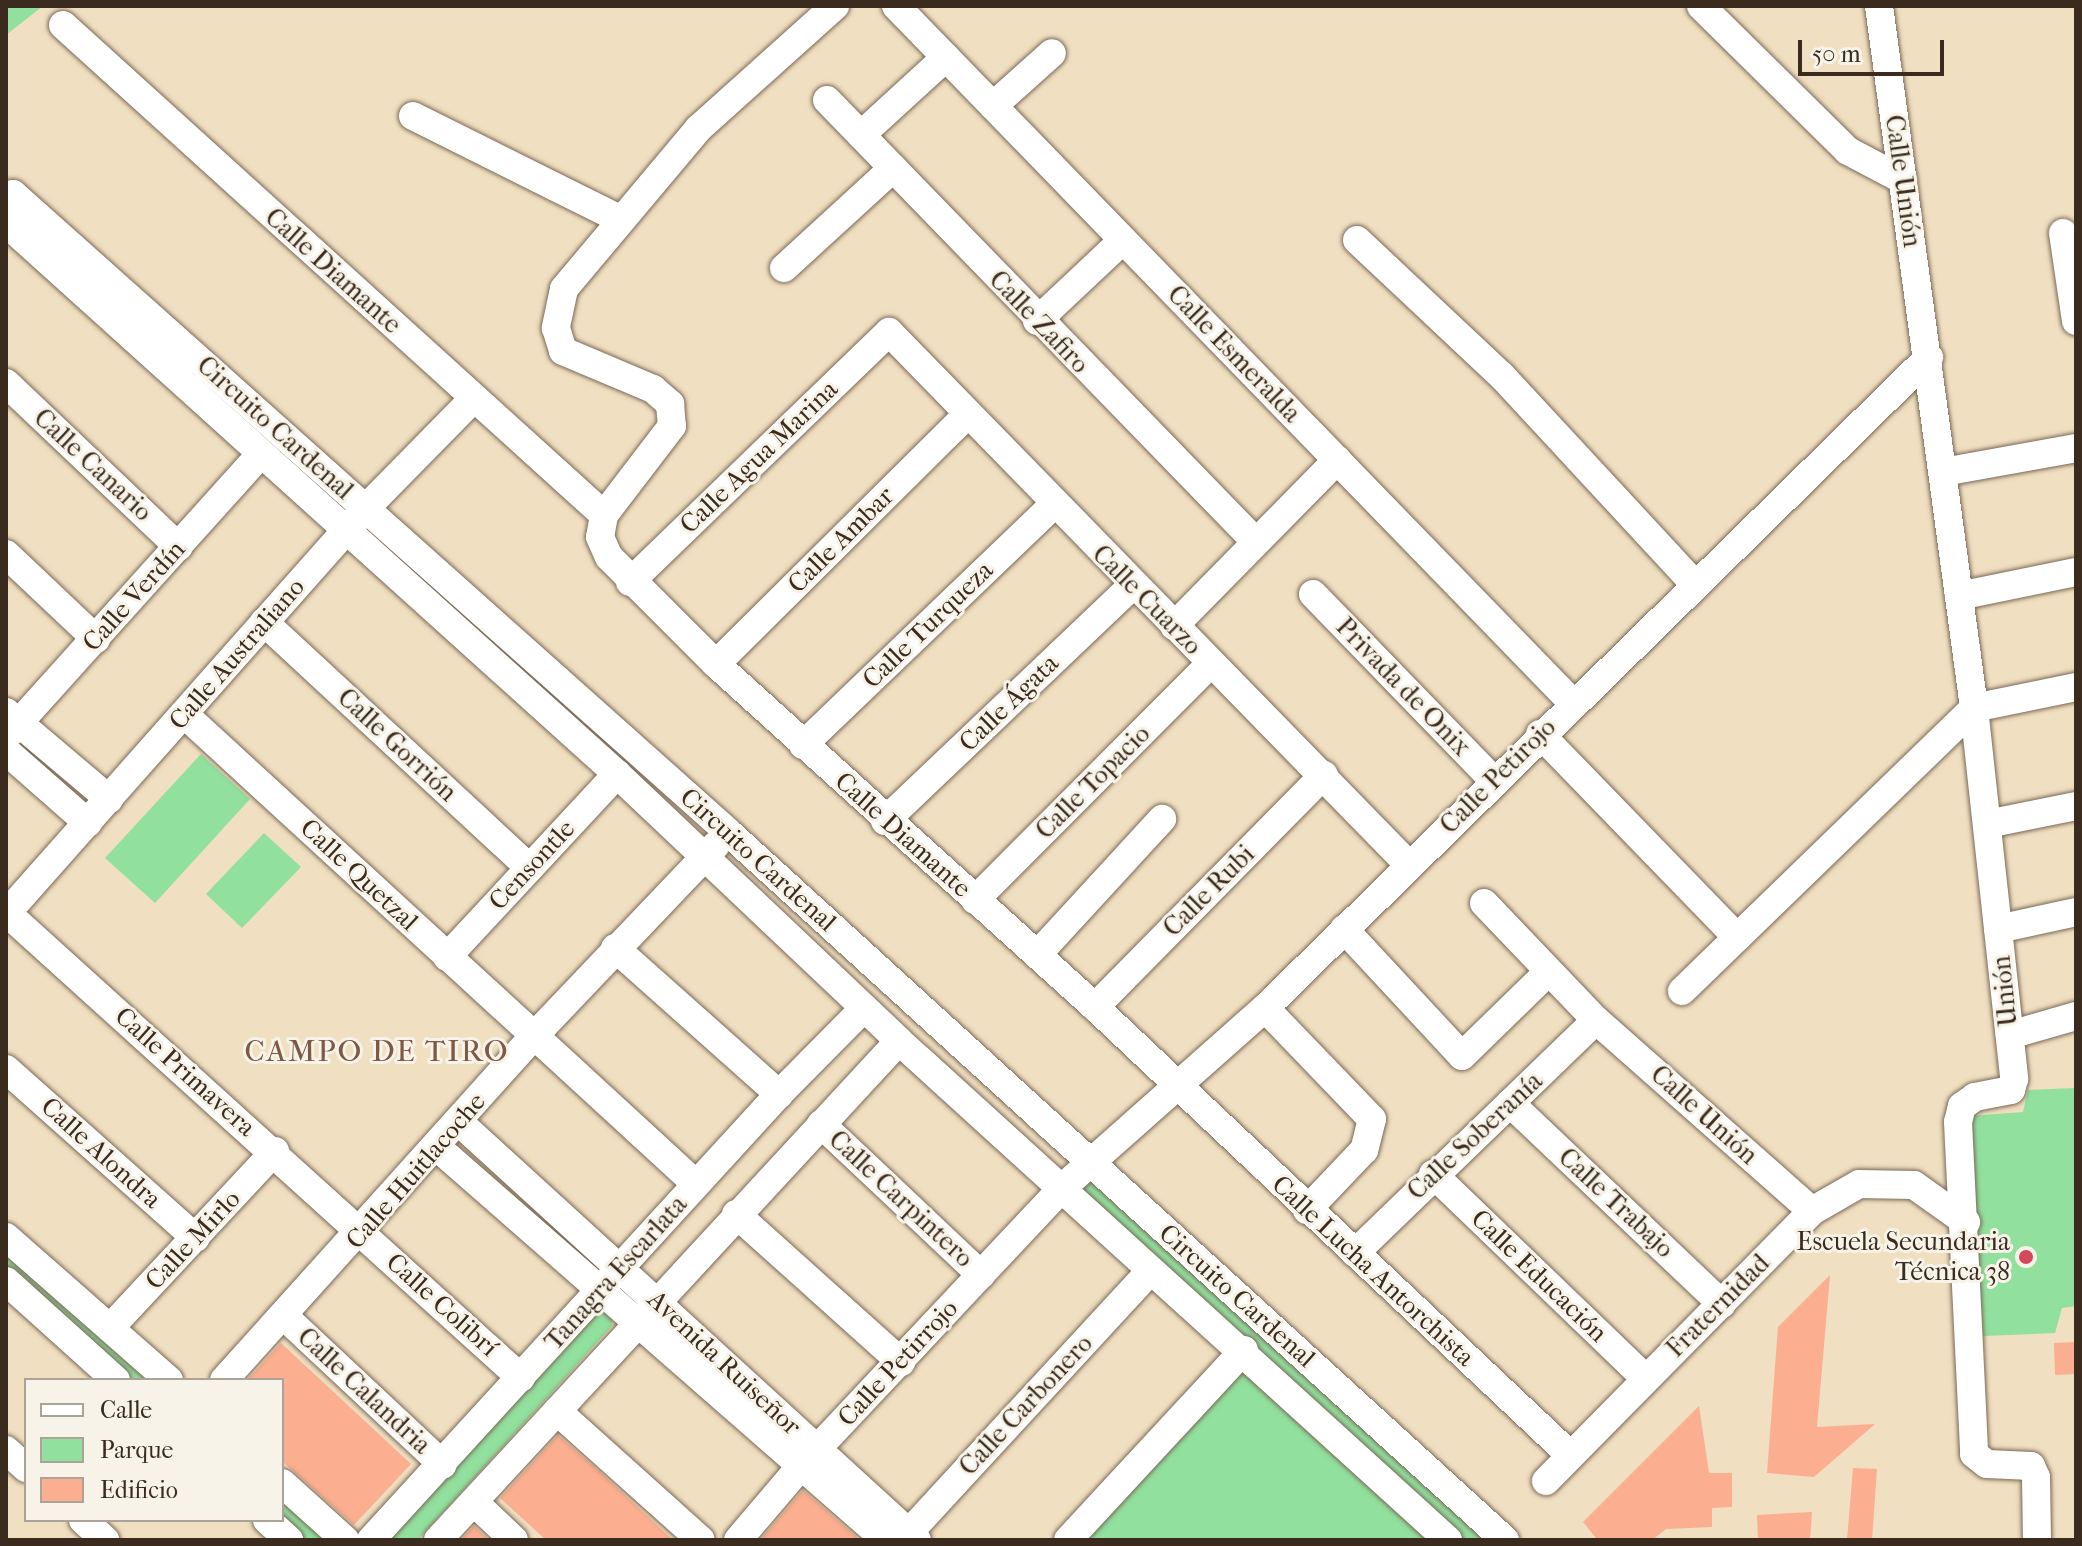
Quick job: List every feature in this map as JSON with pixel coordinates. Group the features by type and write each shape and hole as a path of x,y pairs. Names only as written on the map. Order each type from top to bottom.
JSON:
{"street":[{"path":"604,515 672,426 670,404 653,389 563,351 556,328 564,289 699,128 835,6"},
{"name":"Calle Esmeralda","path":"896,6 1572,702"},
{"path":"1701,6 1848,151 1903,180"},
{"name":"Calle Unión","path":"1879,6 1929,357"},
{"name":"Calle Diamante","path":"63,25 604,515 600,537 630,582 885,821 1095,1007 1178,1086"},
{"path":"993,106 1052,53"},
{"path":"861,135 946,57"},
{"name":"Calle Zafiro","path":"827,100 1037,321 1255,541"},
{"path":"413,116 620,219"},
{"path":"784,268 893,168"},
{"name":"Circuito Cardenal","path":"6,201 13,194 728,832 1505,1540"},
{"name":"Circuito Cardenal","path":"6,223 617,774 899,1041 1151,1270 1244,1350 1448,1540"},
{"path":"2063,233 2076,321"},
{"path":"1037,321 1123,240"},
{"path":"1357,240 1502,376 1694,583"},
{"name":"Calle Cuarzo","path":"889,332 966,416 1132,586 1324,775 1409,865"},
{"name":"Calle Agua Marina","path":"630,582 889,332"},
{"name":"Unión","path":"1929,357 1974,708 2010,1035 2011,1090 1975,1097 1962,1106 1958,1122 1966,1222 1974,1454 1987,1464 2031,1466 2036,1477 2037,1540"},
{"name":"Calle Petirojo","path":"1061,1189 1265,1008 1572,702 1929,357"},
{"name":"Calle Canario","path":"6,383 179,547"},
{"name":"Calle Australiano","path":"7,914 365,509 473,399"},
{"name":"Calle Ambar","path":"716,664 966,416"},
{"path":"1943,472 2076,448"},
{"name":"Calle Verdín","path":"10,724 96,639 261,454"},
{"path":"1174,626 1337,460"},
{"name":"Calle Turqueza","path":"803,745 1053,505"},
{"path":"6,554 96,639"},
{"path":"1959,596 2076,572"},
{"name":"Calle Ágata","path":"885,821 1132,586"},
{"name":"Privada de Onix","path":"1313,594 1493,780"},
{"name":"Calle Gorrión","path":"264,622 530,868"},
{"name":"Calle Topacio","path":"975,900 1210,664"},
{"path":"1682,991 1974,708 2076,687"},
{"name":"Calle Quetzal","path":"184,714 696,1184"},
{"path":"10,724 109,799"},
{"path":"1540,734 1737,937"},
{"path":"6,751 88,823"},
{"name":"Censontle","path":"447,957 617,774"},
{"name":"Calle Rubi","path":"1095,1007 1324,775"},
{"path":"1987,824 2076,806"},
{"path":"1037,955 1162,819"},
{"name":"Calle Huitlacoche","path":"226,1378 362,1233 535,1035 728,832"},
{"name":"Calle Unión","path":"1484,903 1596,1020 1812,1211"},
{"path":"1998,929 2076,912"},
{"name":"Calle Primavera","path":"7,914 275,1151 362,1233"},
{"path":"1344,929 1462,1056 1548,972"},
{"path":"615,948 779,1094"},
{"name":"Tanagra Escarlata","path":"371,1540 443,1465 779,1094 864,1008"},
{"path":"1265,1008 1372,1119 1364,1150 1307,1210"},
{"path":"2010,1035 2076,1016"},
{"name":"Calle Soberanía","path":"1355,1253 1433,1174 1596,1020"},
{"name":"Tanagra Escarlata","path":"438,1540 656,1299 899,1041"},
{"name":"Calle Alondra","path":"6,1069 196,1238"},
{"name":"Calle Lucha Antorchista","path":"1178,1086 1570,1455"},
{"name":"Calle Trabajo","path":"1510,1103 1722,1304"},
{"name":"Avenida Ruiseñor","path":"459,1122 610,1280 637,1321 809,1457 903,1538"},
{"name":"Calle Carpintero","path":"821,1124 981,1275"},
{"name":"Avenida Ruiseñor","path":"438,1148 610,1280 656,1299 809,1457"},
{"name":"Calle Mirlo","path":"110,1328 275,1151"},
{"name":"Calle Educación","path":"1433,1174 1645,1378"},
{"name":"Fraternidad","path":"1546,1481 1812,1211 1859,1184 1914,1185 1966,1222"},
{"name":"Calle Petirrojo","path":"738,1540 809,1457 1061,1189"},
{"path":"736,1214 901,1362"},
{"name":"Calle Colibrí","path":"362,1233 521,1378"},
{"path":"6,1237 167,1378"},
{"name":"Calle Carbonero","path":"903,1538 1151,1270"},
{"path":"6,1281 114,1378"},
{"name":"Calle Calandria","path":"285,1317 443,1465"},
{"path":"1068,1540 1244,1350"},
{"path":"557,1411 701,1540"},
{"path":"6,1450 24,1466"},
{"path":"284,1485 345,1540"},
{"path":"474,1502 514,1540"},
{"path":"85,1522 105,1540"},
{"path":"269,1522 289,1540"}],"green space":[{"path":"6,6 43,6 6,35"},
{"path":"201,754 250,799 155,903 105,858"},
{"path":"264,833 301,867 242,928 206,894"},
{"name":"Escuela Secundaria Técnica 38","path":"2076,1088 2076,1306 2062,1308 2055,1333 1983,1336 1970,1116 2023,1112 2028,1090"},
{"path":"1091,1176 1492,1540 1464,1540 1078,1190"},
{"path":"6,1247 152,1378 126,1378 6,1270"},
{"path":"601,1309 612,1318 612,1326 418,1540 383,1540"},
{"path":"1239,1367 1430,1540 1078,1540"},
{"path":"284,1499 329,1540 304,1540 284,1522"}],"building":[{"path":"1830,1275 1817,1427 1875,1424 1814,1477 1767,1473 1778,1327"},
{"path":"2076,1342 2076,1374 2055,1375 2054,1343"},
{"path":"281,1343 411,1464 354,1525 284,1463 284,1378 249,1378"},
{"path":"1699,1406 1709,1473 1732,1473 1732,1507 1712,1508 1712,1527 1666,1529 1652,1540 1596,1538 1583,1522"},
{"path":"558,1435 673,1540 546,1540 524,1520 500,1498"},
{"path":"1853,1468 1877,1469 1872,1540 1847,1540"},
{"path":"803,1490 860,1540 760,1540"},
{"path":"1812,1512 1810,1540 1758,1540 1757,1515"},
{"path":"474,1526 489,1540 461,1540"}],"place":[{"name":"Escuela Secundaria Técnica 38","path":"2026,1257"}],"district":[{"name":"CAMPO DE TIRO","path":"377,1052"}]}
